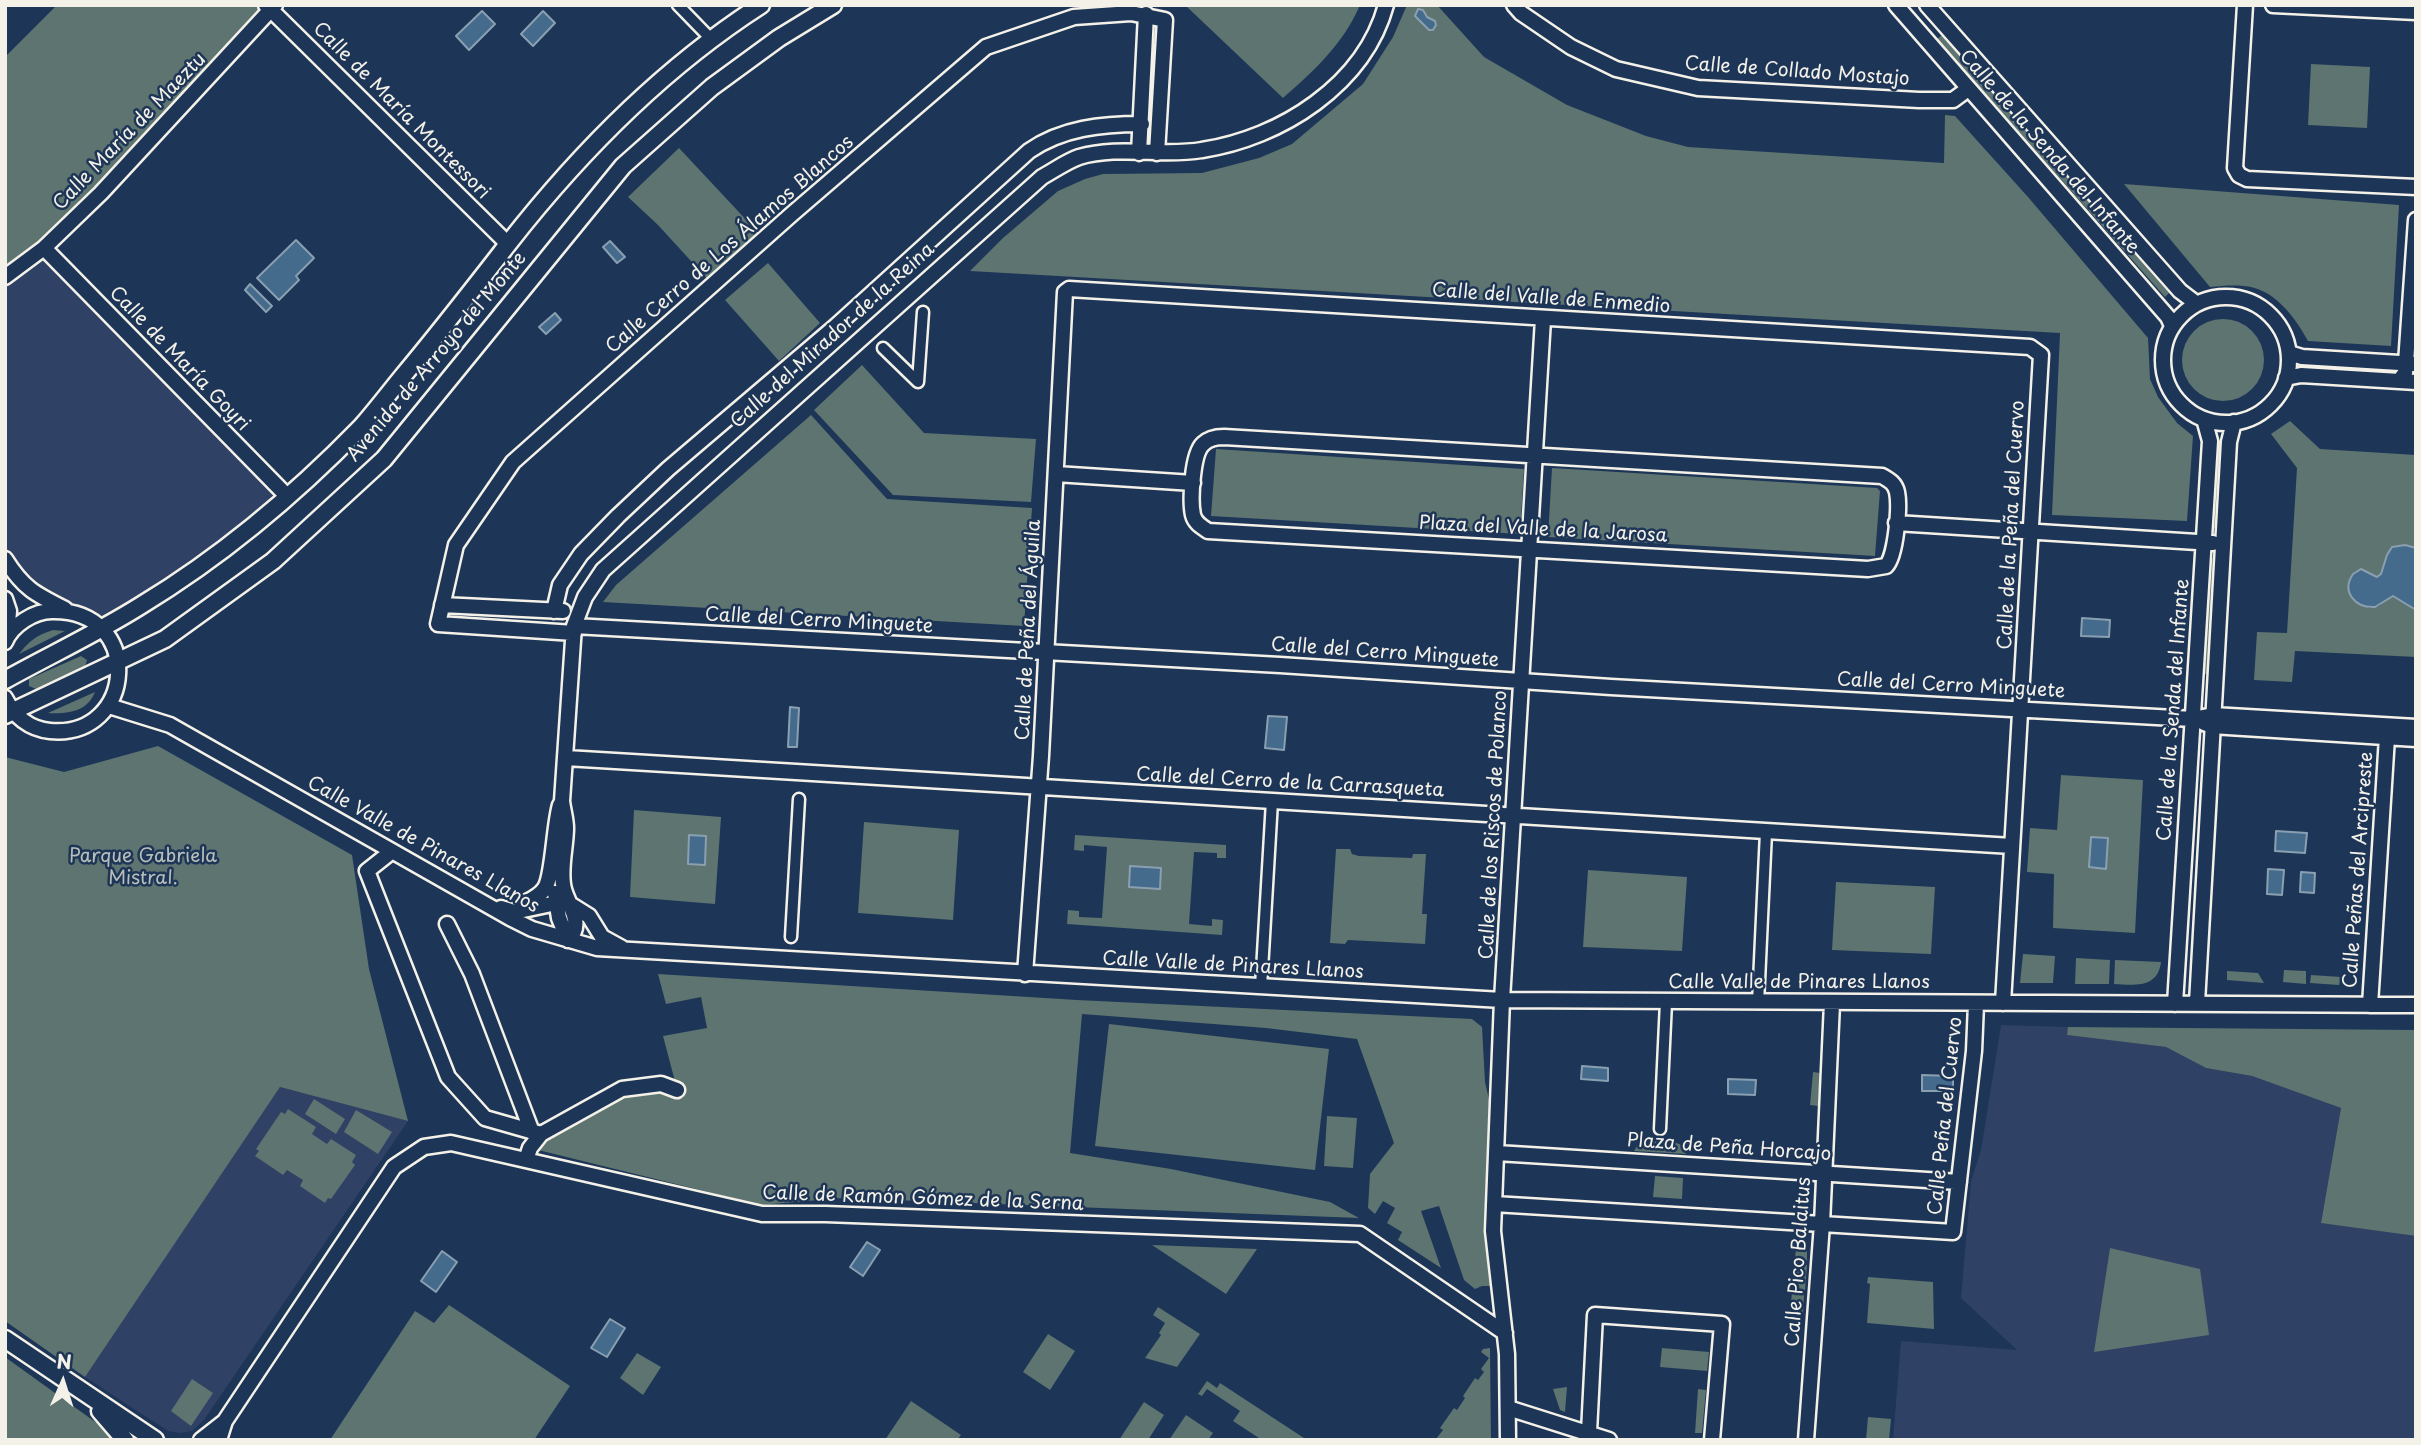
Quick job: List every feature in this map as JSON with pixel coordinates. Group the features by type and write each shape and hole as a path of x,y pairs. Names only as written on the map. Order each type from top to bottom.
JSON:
{"street":[{"path":"678,5 711,39"},
{"name":"Avenida de Arroyo del Monte","path":"5,680 140,607 215,555 288,496 363,424 564,177 630,108 711,39 761,5"},
{"name":"Avenida de Arroyo del Monte","path":"8,708 174,633 273,561 384,458 623,166 712,87 779,38 833,5"},
{"name":"Calle del Mirador de la Reina","path":"573,906 563,887 566,826 562,801 575,624 593,584 615,556 1041,177 1078,157 1111,152 1200,151 1234,144 1308,109 1340,81 1370,46 1386,5"},
{"name":"Calle de Collado Mostajo","path":"1514,5 1521,13 1571,47 1616,69 1698,88 1919,100 1953,100 1968,89"},
{"name":"Calle de la Senda del Infante","path":"1896,5 2168,317 2172,326"},
{"name":"Calle de la Senda del Infante","path":"1927,5 2180,291 2197,304"},
{"path":"2245,5 2235,168 2239,175 2247,179 2416,187"},
{"path":"2273,5 2416,12"},
{"name":"Calle de María Montessori","path":"271,7 509,244"},
{"name":"Calle María de Maeztu","path":"5,277 44,248 100,193 271,7"},
{"path":"1139,153 1146,14 1165,20 1157,153"},
{"name":"Calle Cerro de Los Álamos Blancos","path":"438,624 456,545 513,462 792,214 986,47 1074,17 1146,14"},
{"name":"Calle del Mirador de la Reina","path":"554,611 560,585 581,554 618,516 668,469 846,317 1029,151 1043,141 1103,124 1142,124"},
{"path":"2399,381 2411,363 2416,220"},
{"name":"Calle de María Goyri","path":"44,248 288,496"},
{"name":"Calle del Valle de Enmedio","path":"1069,289 2030,347"},
{"name":"Calle de Peña del Águila","path":"1025,974 1047,654 1065,292 1069,289"},
{"path":"2225,297 2250,302 2273,318 2280,327 2289,353 2286,378 2281,389 2266,407 2246,419 2215,422 2204,419 2190,412 2174,396 2167,383 2162,356 2172,326 2181,315 2197,304 2225,297"},
{"path":"883,348 918,382 923,312"},
{"name":"Calle de los Riscos de Polanco","path":"1505,1333 1493,1231 1502,1000 1543,319"},
{"name":"Calle de la Peña del Cuervo","path":"2003,1003 2041,355 2030,347"},
{"path":"2289,353 2302,357 2411,363"},
{"path":"2286,378 2301,375 2416,382"},
{"name":"Calle de la Senda del Infante","path":"2175,1004 2210,440 2204,419"},
{"name":"Calle de la Senda del Infante","path":"2197,1003 2223,543 2230,442 2234,422"},
{"name":"Plaza del Valle de la Jarosa","path":"1224,436 1536,455 1882,476 1892,482 1897,492 1894,554 1886,566 1868,569 1208,531 1193,517 1196,456 1200,445 1211,438 1224,436"},
{"path":"1056,474 1193,483"},
{"path":"1896,523 2223,543"},
{"path":"5,559 34,594 83,615 101,627 111,639 119,659 119,679 109,706 86,726 63,732 42,730 29,725 8,708"},
{"path":"5,599 9,611 6,639"},
{"name":"Calle del Cerro Minguete","path":"442,605 554,611 575,624"},
{"path":"6,639 18,625 36,614 69,611"},
{"name":"Calle del Cerro Minguete","path":"438,624 575,624 1047,654 1280,665 2193,719 2416,739"},
{"name":"Calle Valle de Pinares Llanos","path":"109,706 170,725 391,852 532,929 597,948 1502,1000 2416,1005"},
{"name":"Calle del Cerro Minguete","path":"2212,721 2416,727"},
{"name":"Calle Peñas del Arcipreste","path":"2370,1005 2386,737"},
{"name":"Calle del Cerro de la Carrasqueta","path":"566,758 2012,846"},
{"path":"792,937 799,799"},
{"path":"477,899 523,904 537,897 547,887 555,822 562,801"},
{"path":"562,801 555,902 568,940 573,936 573,906"},
{"path":"1261,987 1272,801"},
{"path":"1758,1003 1766,832"},
{"path":"391,852 367,871 448,1077 485,1118 536,1133"},
{"path":"477,899 513,912 555,902 573,906 589,916 602,937 629,951"},
{"path":"447,924 472,974 536,1133"},
{"path":"1660,1129 1666,1002"},
{"name":"Calle Pico Balaitus","path":"1806,1440 1822,1224 1832,1003"},
{"name":"Calle Peña del Cuervo","path":"1822,1224 1953,1232 1974,1051 1976,1004"},
{"path":"526,1160 536,1133 622,1089 661,1084 677,1090"},
{"name":"Calle de Ramón Gómez de la Serna","path":"219,1440 225,1421 394,1167 424,1147 451,1143 762,1214 825,1214 1360,1234 1505,1333"},
{"name":"Plaza de Peña Horcajo","path":"1497,1153 1959,1182"},
{"path":"1494,1205 1822,1224"},
{"path":"1589,1433 1595,1315 1722,1324 1712,1440"},
{"path":"1505,1333 1508,1440"},
{"path":"5,1339 155,1440"},
{"path":"79,1389 125,1440"},
{"path":"1508,1408 1609,1440"},
{"name":"Calle de Ramón Gómez de la Serna","path":"201,1440 225,1421"}],"shaded area":[{"path":"1418,9 1435,21 1433,30 1429,30 1415,16"},
{"path":"482,11 495,24 469,50 456,36"},
{"path":"543,11 555,23 533,46 521,34"},
{"path":"296,240 314,258 296,276 299,280 279,300 257,278"},
{"path":"610,241 625,257 617,263 603,247"},
{"path":"44,248 287,496 101,627 34,594 5,554 5,277"},
{"path":"250,284 272,306 266,312 245,290"},
{"path":"555,313 561,320 546,334 539,327"},
{"path":"2405,545 2416,548 2416,610 2393,596 2375,607 2356,602 2349,593 2353,574 2361,569 2377,577 2381,574 2392,547"},
{"path":"2082,618 2110,620 2109,637 2081,636"},
{"path":"790,707 799,708 797,747 788,747"},
{"path":"1268,716 1287,717 1284,750 1265,748"},
{"path":"2276,831 2307,833 2305,853 2275,851"},
{"path":"689,835 706,836 705,865 688,864"},
{"path":"2091,837 2108,838 2106,869 2089,867"},
{"path":"1130,866 1161,868 1160,889 1129,887"},
{"path":"2268,869 2284,870 2282,895 2267,894"},
{"path":"2301,872 2315,873 2314,893 2300,892"},
{"path":"2001,1025 2068,1027 2068,1035 2166,1047 2206,1068 2252,1076 2341,1108 2321,1222 2416,1236 2416,1440 1893,1440 1901,1341 2017,1350 1961,1298 1971,1181 1981,1150"},
{"path":"1582,1066 1608,1068 1608,1081 1581,1079"},
{"path":"1922,1075 1953,1076 1953,1091 1922,1091"},
{"path":"1728,1079 1756,1080 1755,1095 1728,1094"},
{"path":"280,1087 408,1121 204,1420 192,1431 168,1431 85,1377"},
{"path":"867,1242 880,1250 863,1276 850,1267"},
{"path":"442,1251 457,1262 436,1292 421,1281"},
{"path":"610,1319 625,1328 607,1357 591,1348"}],"green space":[{"path":"57,5 275,5 101,193 5,277 5,57"},
{"path":"1185,5 1360,5 1337,44 1283,98"},
{"path":"1407,5 1437,5 1484,57 1567,105 1646,136 1688,147 1944,163 1945,115 1955,116 2148,338 2150,379 2158,397 2177,423 2193,436 2187,521 2052,515 2060,333 970,271 1003,238 1058,191 1085,179 1103,174 1202,173 1259,158 1292,144 1363,84 1393,37"},
{"path":"1942,35 2169,293 2165,297 1937,39"},
{"path":"2311,64 2370,67 2367,128 2308,125"},
{"path":"679,148 765,240 712,284 658,225 628,197"},
{"path":"2124,184 2399,205 2391,346 2308,341 2290,313 2264,292 2243,286 2210,287"},
{"path":"768,263 820,323 779,361 725,300"},
{"path":"2223,319 2239,322 2252,331 2261,344 2264,360 2261,376 2252,389 2239,398 2223,401 2207,398 2194,389 2185,376 2182,360 2185,344 2194,331 2207,322"},
{"path":"2301,362 2398,368 2396,373 2391,375 2302,369"},
{"path":"862,365 924,433 1036,439 1031,502 893,495 814,410"},
{"path":"811,415 887,499 1032,508 1024,626 603,602 616,585"},
{"path":"2290,421 2320,449 2416,455 2416,548 2405,545 2392,547 2382,574 2377,577 2367,572 2355,572 2348,587 2369,608 2379,606 2390,595 2416,610 2416,657 2295,651 2292,682 2254,680 2257,632 2287,633 2297,468 2271,434"},
{"path":"2216,448 2221,448 2217,528 2212,528"},
{"path":"1216,449 1524,469 1520,534 1211,516"},
{"path":"1552,468 1877,488 1880,491 1875,556 1548,537"},
{"path":"2209,558 2214,558 2207,674 2202,674"},
{"path":"53,630 65,631 19,654 34,639"},
{"path":"81,656 87,660 85,667 36,689 29,686 29,679"},
{"path":"95,692 82,708 63,713 48,713"},
{"name":"Parque Gabriela Mistral.","path":"158,746 352,855 369,969 408,1121 280,1087 85,1377 5,1321 5,757 64,772"},
{"path":"2061,775 2143,780 2135,933 2053,928 2054,874 2027,872 2030,828 2057,830"},
{"path":"634,810 721,817 715,904 630,897"},
{"path":"864,822 959,830 953,920 858,913"},
{"path":"1075,835 1226,845 1226,858 1217,858 1217,853 1194,852 1189,924 1212,926 1212,919 1223,920 1222,935 1067,924 1068,910 1079,911 1079,917 1102,918 1107,847 1084,845 1084,851 1074,850"},
{"path":"1336,849 1350,849 1352,854 1359,856 1412,858 1413,854 1426,854 1422,914 1427,914 1425,944 1348,940 1345,944 1330,943"},
{"path":"1588,870 1687,877 1682,951 1583,947"},
{"path":"1836,882 1935,887 1931,954 1832,950"},
{"path":"2023,954 2055,956 2053,983 2020,983"},
{"path":"2076,958 2110,960 2109,984 2075,984"},
{"path":"2115,960 2161,962 2159,971 2150,981 2129,985 2114,984"},
{"path":"2284,970 2306,971 2306,984 2283,982"},
{"path":"2227,971 2258,973 2264,983 2227,980"},
{"path":"658,974 1077,1000 1472,1019 1482,1027 1485,1082 1494,1121 1496,1286 1475,1289 1464,1280 1439,1206 1421,1211 1441,1268 1398,1240 1402,1232 1387,1223 1395,1208 1383,1201 1375,1214 1368,1208 1370,1174 1394,1143 1357,1039 1266,1028 1082,1014 1070,1153 1171,1169 1330,1202 1359,1218 842,1198 761,1205 530,1148 622,1089 677,1089 663,1036 707,1028 701,997 666,1004"},
{"path":"2311,975 2341,977 2339,985 2310,983"},
{"path":"1109,1024 1329,1049 1315,1170 1095,1146"},
{"path":"2068,1027 2416,1030 2416,1236 2321,1223 2341,1108 2252,1076 2206,1068 2166,1047 2067,1035"},
{"path":"1813,1072 1820,1073 1818,1106 1810,1105"},
{"path":"314,1099 345,1119 336,1134 305,1114"},
{"path":"288,1109 316,1127 312,1134 327,1144 331,1139 356,1155 352,1162 355,1165 331,1199 328,1198 325,1203 300,1186 303,1180 287,1170 283,1175 255,1156 259,1151 256,1149 281,1112 285,1114"},
{"path":"356,1110 392,1132 378,1154 344,1132"},
{"path":"1327,1116 1357,1118 1353,1168 1324,1166"},
{"path":"1660,1135 1681,1145 1686,1154 1634,1151 1639,1143"},
{"path":"1655,1176 1683,1178 1682,1199 1653,1197"},
{"path":"1797,1234 1807,1242 1807,1261 1795,1260"},
{"path":"1152,1245 1257,1249 1226,1294"},
{"path":"2110,1248 2200,1269 2209,1335 2094,1352"},
{"path":"1795,1264 1807,1265 1805,1290 1793,1289"},
{"path":"1868,1277 1933,1282 1934,1329 1867,1323 1870,1284 1867,1283"},
{"path":"1792,1292 1804,1294 1803,1315 1790,1314"},
{"path":"449,1305 570,1386 534,1440 330,1440 415,1311 434,1323"},
{"path":"1158,1307 1200,1334 1177,1367 1145,1358 1161,1335 1159,1333 1165,1323 1153,1315"},
{"path":"1048,1334 1075,1351 1050,1390 1023,1372"},
{"path":"1490,1348 1491,1440 1431,1440 1436,1439 1443,1430 1440,1428 1454,1408 1457,1410 1475,1378 1478,1380 1484,1372 1481,1369 1489,1358 1481,1352"},
{"path":"1662,1348 1709,1352 1707,1371 1660,1367"},
{"path":"637,1353 661,1367 643,1395 620,1378"},
{"path":"5,1357 112,1434 116,1440 5,1440"},
{"path":"192,1379 213,1393 191,1426 171,1411"},
{"path":"1207,1381 1217,1388 1220,1383 1307,1440 1262,1440 1233,1421 1240,1411 1207,1389 1202,1396 1198,1394"},
{"path":"1567,1387 1565,1412 1560,1410 1553,1389"},
{"path":"1698,1389 1706,1390 1702,1433 1695,1433"},
{"path":"911,1401 961,1435 957,1440 885,1440"},
{"path":"1144,1402 1164,1415 1148,1440 1119,1440"},
{"path":"1186,1415 1213,1433 1208,1440 1169,1440"},
{"path":"1868,1417 1891,1419 1889,1440 1866,1440"}]}
